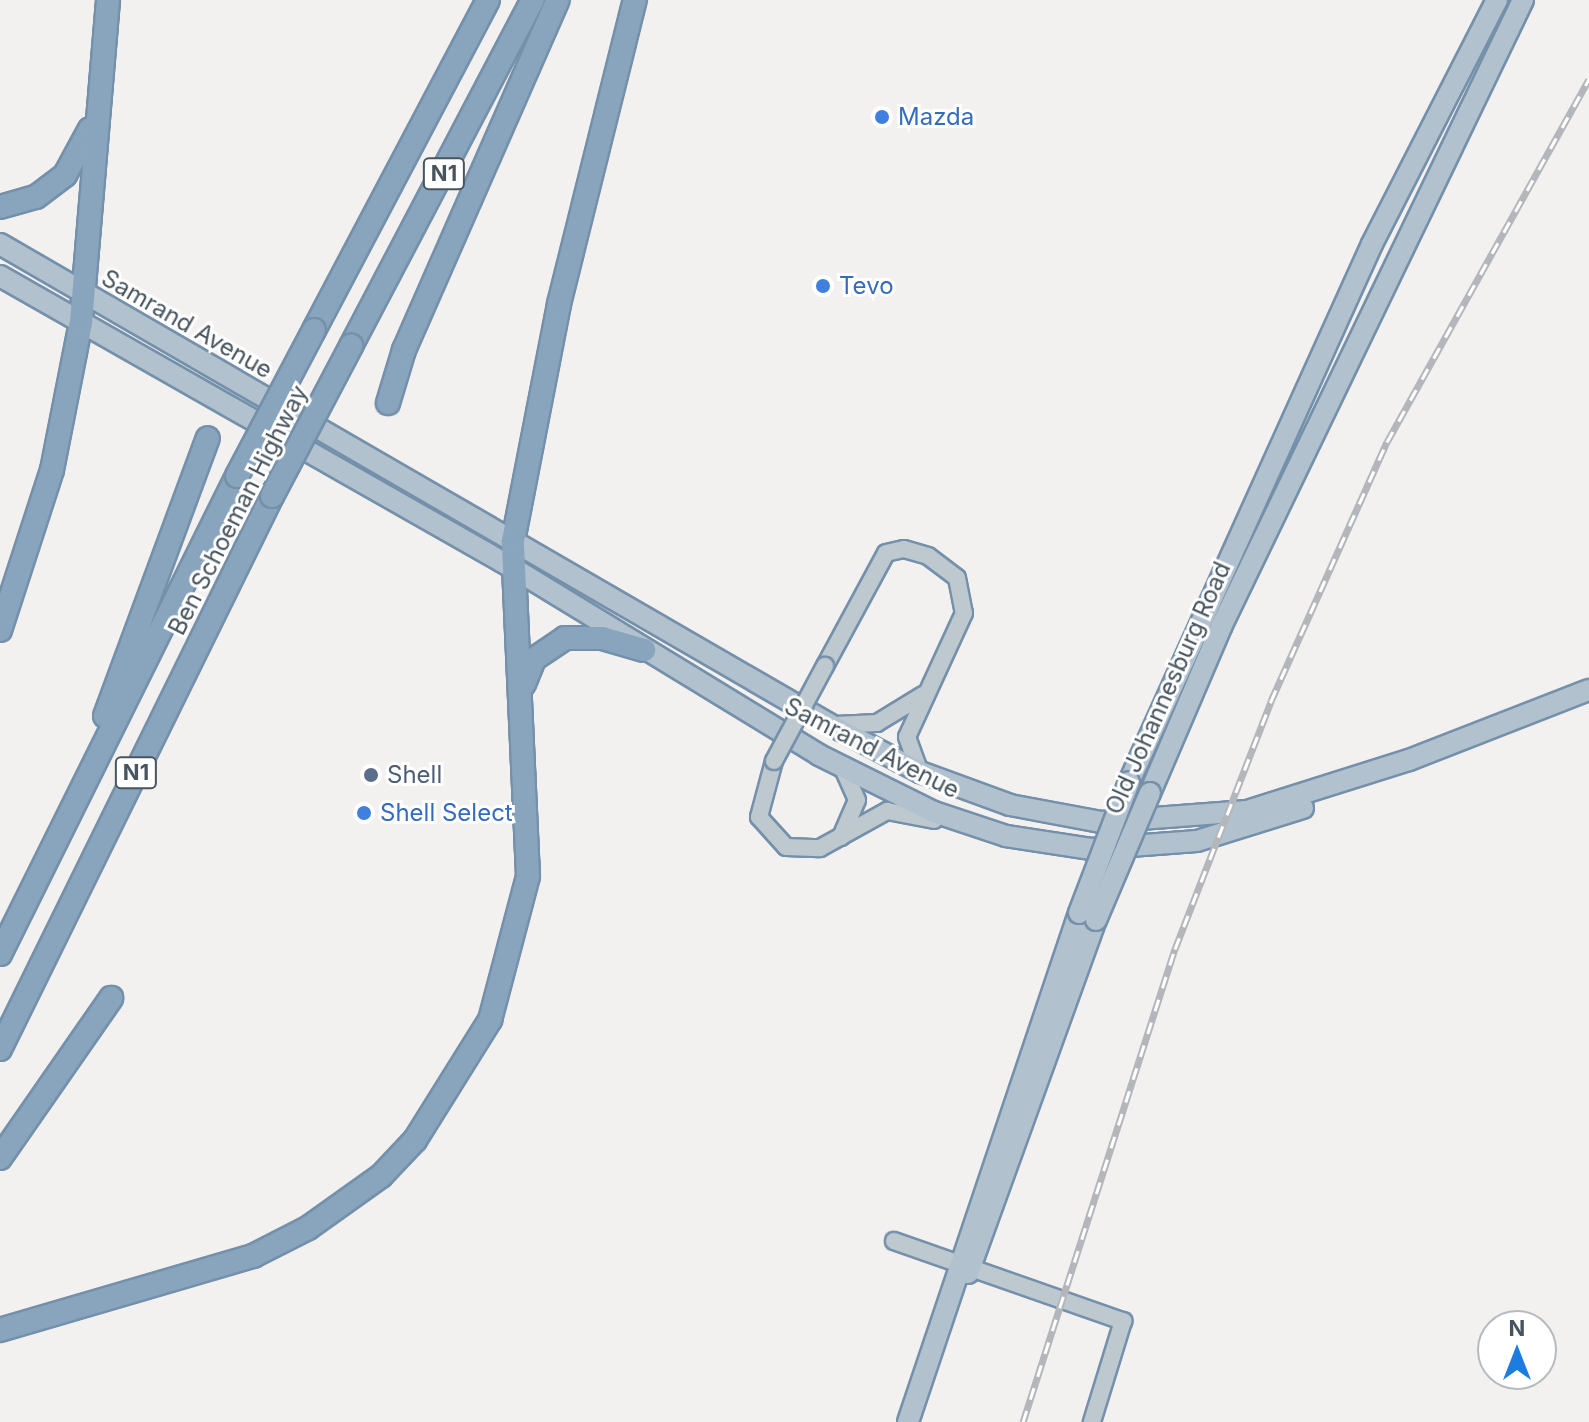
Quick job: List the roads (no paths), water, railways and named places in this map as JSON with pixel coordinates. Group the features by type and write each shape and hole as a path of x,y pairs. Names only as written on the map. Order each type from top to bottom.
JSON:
{"highway":[{"path":"0,630 52,470 86,296 108,0"},
{"name":"Ben Schoeman Highway","path":"0,954 237,476 488,0"},
{"name":"Ben Schoeman Highway","path":"0,1049 272,496 533,0"},
{"path":"388,403 404,350 558,0"},
{"path":"0,1330 253,1256 354,1197 415,1140 484,1032 522,919 529,836 513,541 559,304 635,0"},
{"path":"0,207 36,197 65,175 100,97"},
{"path":"81,790 208,438"},
{"path":"521,703 525,676 548,645 583,635 644,650"},
{"path":"0,1158 111,998"}],"main road":[{"name":"Old Johannesburg Road","path":"908,1422 1087,916 1129,782 1372,244 1497,0"},
{"name":"Old Johannesburg Road","path":"1087,916 1150,793 1221,627 1523,0"},
{"name":"Samrand Avenue","path":"0,244 829,724 920,772 1010,805 1143,822 1247,811 1409,760"},
{"name":"Samrand Avenue","path":"0,276 513,568 644,650 842,766 934,812 1006,836 1091,849 1197,841 1310,806 1409,760"},
{"path":"1409,760 1589,690"},
{"name":"Old Johannesburg Road","path":"920,1422 964,1265"}],"street":[{"path":"920,772 907,737 964,600 944,567 904,549 886,553 873,569 774,761 759,800 764,829 801,850 841,839 900,810 1006,836"},
{"path":"829,724 877,723 927,691"},
{"path":"841,839 857,800 842,766"},
{"path":"894,1241 1123,1321 1092,1422"}],"railway":[{"path":"1023,1422 1175,949 1271,701 1387,442 1589,79"}],"place":[{"name":"Mazda","path":"882,117"},
{"name":"Tevo","path":"823,286"},
{"name":"Shell","path":"371,775"},
{"name":"Shell Select","path":"364,813"}]}
